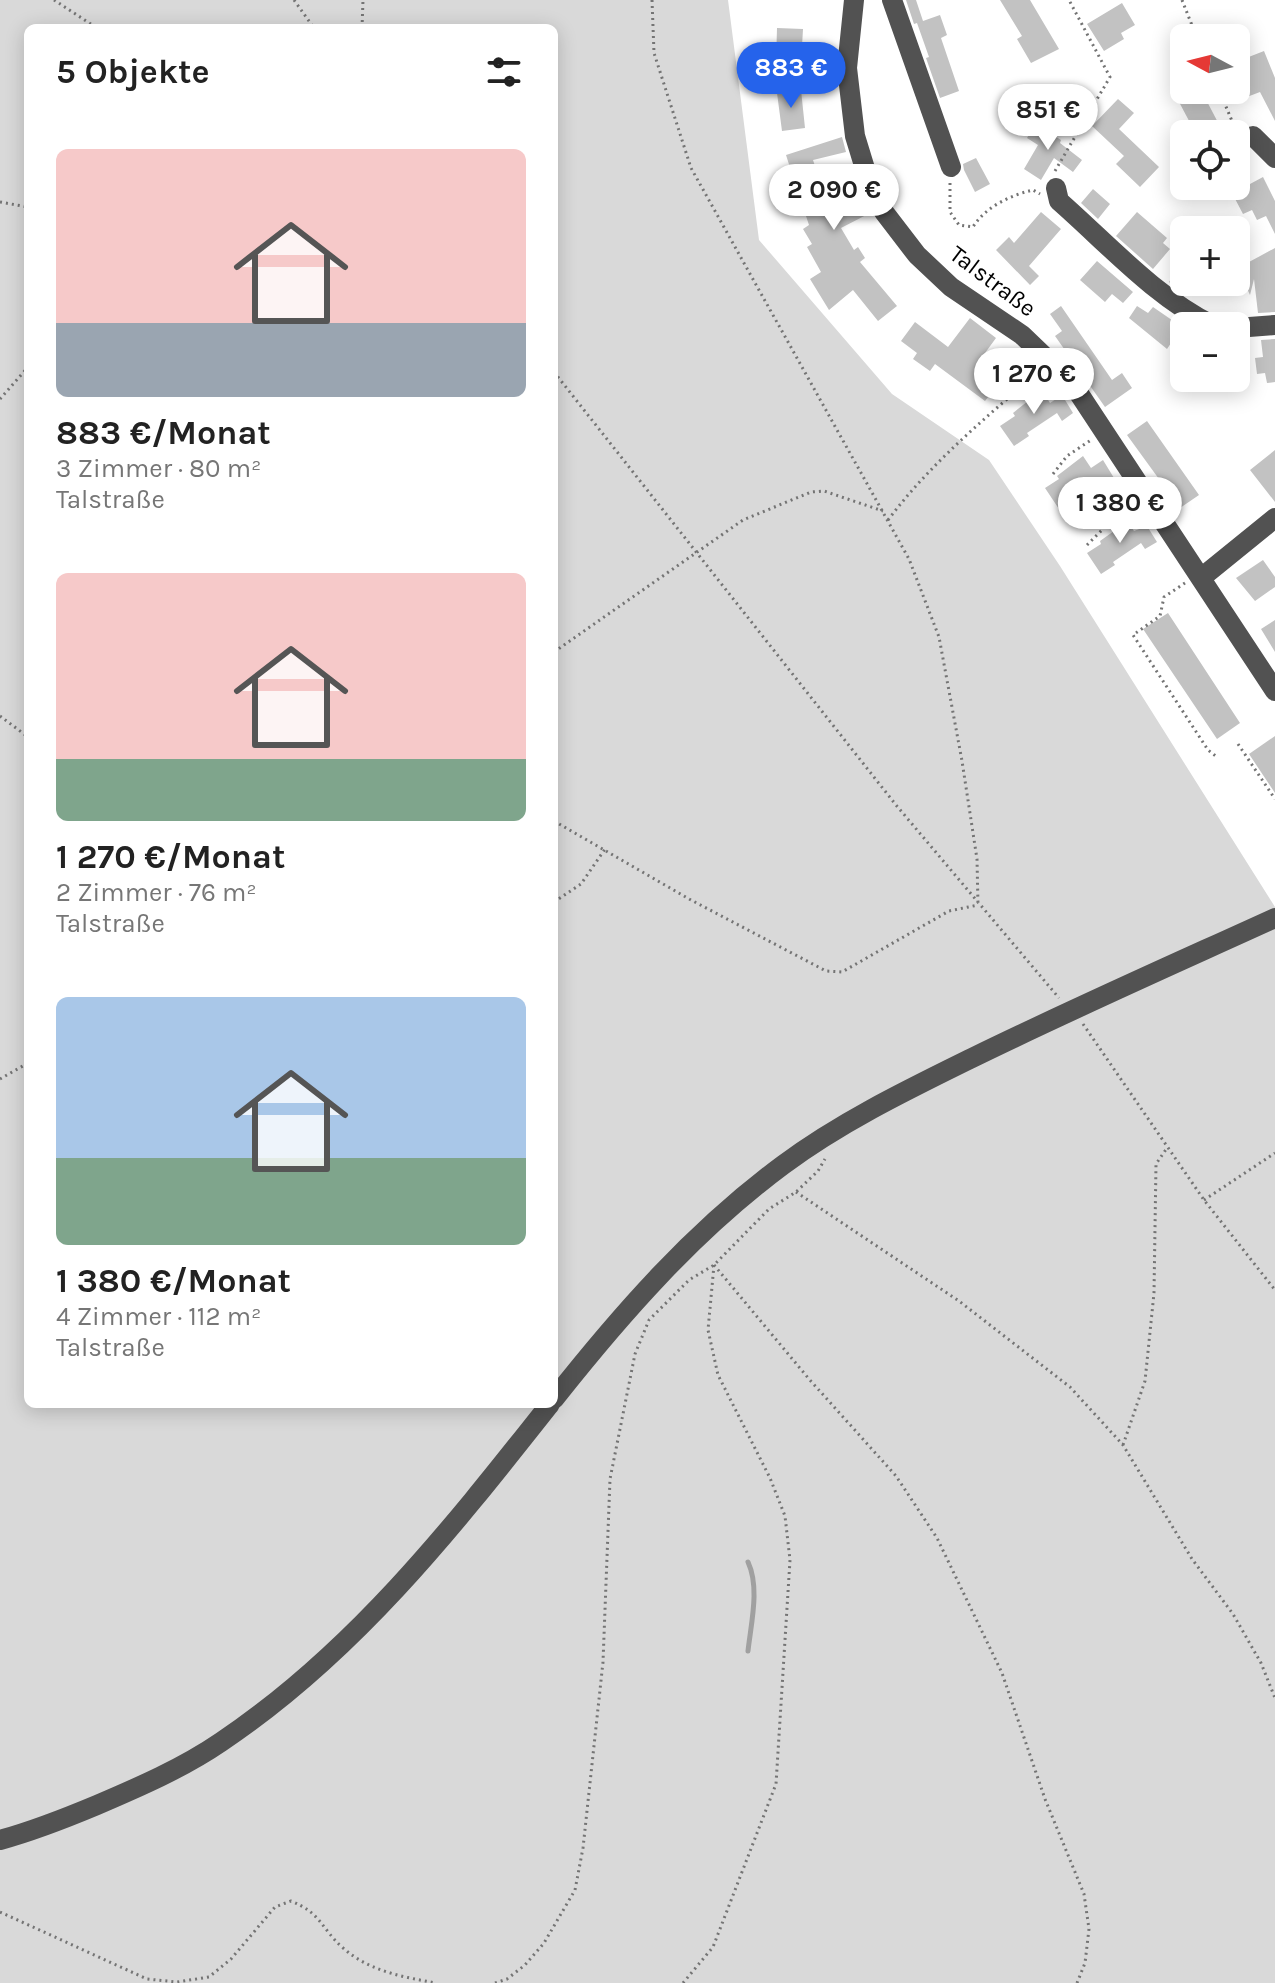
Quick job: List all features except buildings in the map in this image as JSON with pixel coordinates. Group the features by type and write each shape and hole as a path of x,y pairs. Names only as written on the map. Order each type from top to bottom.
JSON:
{"street":[{"name":"Talstraße","path":"854,0 847,68 855,136 866,172 884,212 917,255 951,287 1022,335 1072,383 1193,580 1275,691"},
{"path":"892,0 951,167"},
{"path":"1253,136 1275,158"},
{"path":"1056,188 1059,201 1186,312"},
{"path":"1250,327 1275,325"},
{"path":"1193,580 1275,518"},
{"path":"558,1394 610,1329 712,1224 781,1167 824,1137 878,1106 1069,1010 1275,918"},
{"path":"0,1840 73,1815 167,1772 220,1743 288,1693 333,1654 406,1579 547,1408"}],"path":[{"path":"54,0 91,24"},
{"path":"294,0 311,24"},
{"path":"362,24 363,0"},
{"path":"652,0 654,53 691,168 909,559 939,637 975,847 978,905"},
{"path":"1061,161 1110,77 1069,0"},
{"path":"1182,0 1191,24"},
{"path":"950,190 950,212 959,225 973,227 979,216 988,209 1033,190"},
{"path":"0,202 24,206"},
{"path":"888,520 904,498 953,447 1040,371"},
{"path":"0,399 24,372"},
{"path":"558,377 896,805 1069,1010"},
{"path":"1053,474 1067,456 1092,440"},
{"path":"558,649 743,520 811,492 824,491 883,511"},
{"path":"1087,545 1114,518 1134,505"},
{"path":"1193,580 1164,597 1160,616 1133,635 1208,750 1217,757"},
{"path":"0,716 24,734"},
{"path":"1238,744 1275,799"},
{"path":"558,823 691,900 826,971 842,972 949,911 978,905"},
{"path":"558,899 581,884 605,849"},
{"path":"1088,1028 1204,1200 1275,1290"},
{"path":"0,1079 24,1065"},
{"path":"1123,1445 1145,1381 1154,1293 1156,1164 1167,1147"},
{"path":"1204,1200 1275,1153"},
{"path":"495,1983 507,1979 525,1965 544,1943 575,1890 583,1848 603,1662 610,1479 635,1354 649,1320 689,1280 714,1265 740,1235 769,1209 796,1192 893,1255 1011,1339 1070,1387 1123,1445 1192,1559 1233,1614 1261,1663 1275,1698"},
{"path":"683,1983 713,1947 776,1784 790,1560 785,1516 770,1478 718,1375 708,1330 714,1265"},
{"path":"714,1265 809,1379 896,1476 937,1538 1002,1673 1045,1799 1084,1894 1089,1929 1085,1963 1077,1983"},
{"path":"0,1912 147,1979 177,1982 209,1977 231,1959 275,1907 291,1901 308,1908 341,1947 367,1965 436,1983"}],"shaded area":[{"path":"0,0 728,0 759,240 892,394 989,460 1060,566 1275,907 1275,1983 0,1983"}],"waterway":[{"path":"748,1562 754,1594 748,1651"}]}
